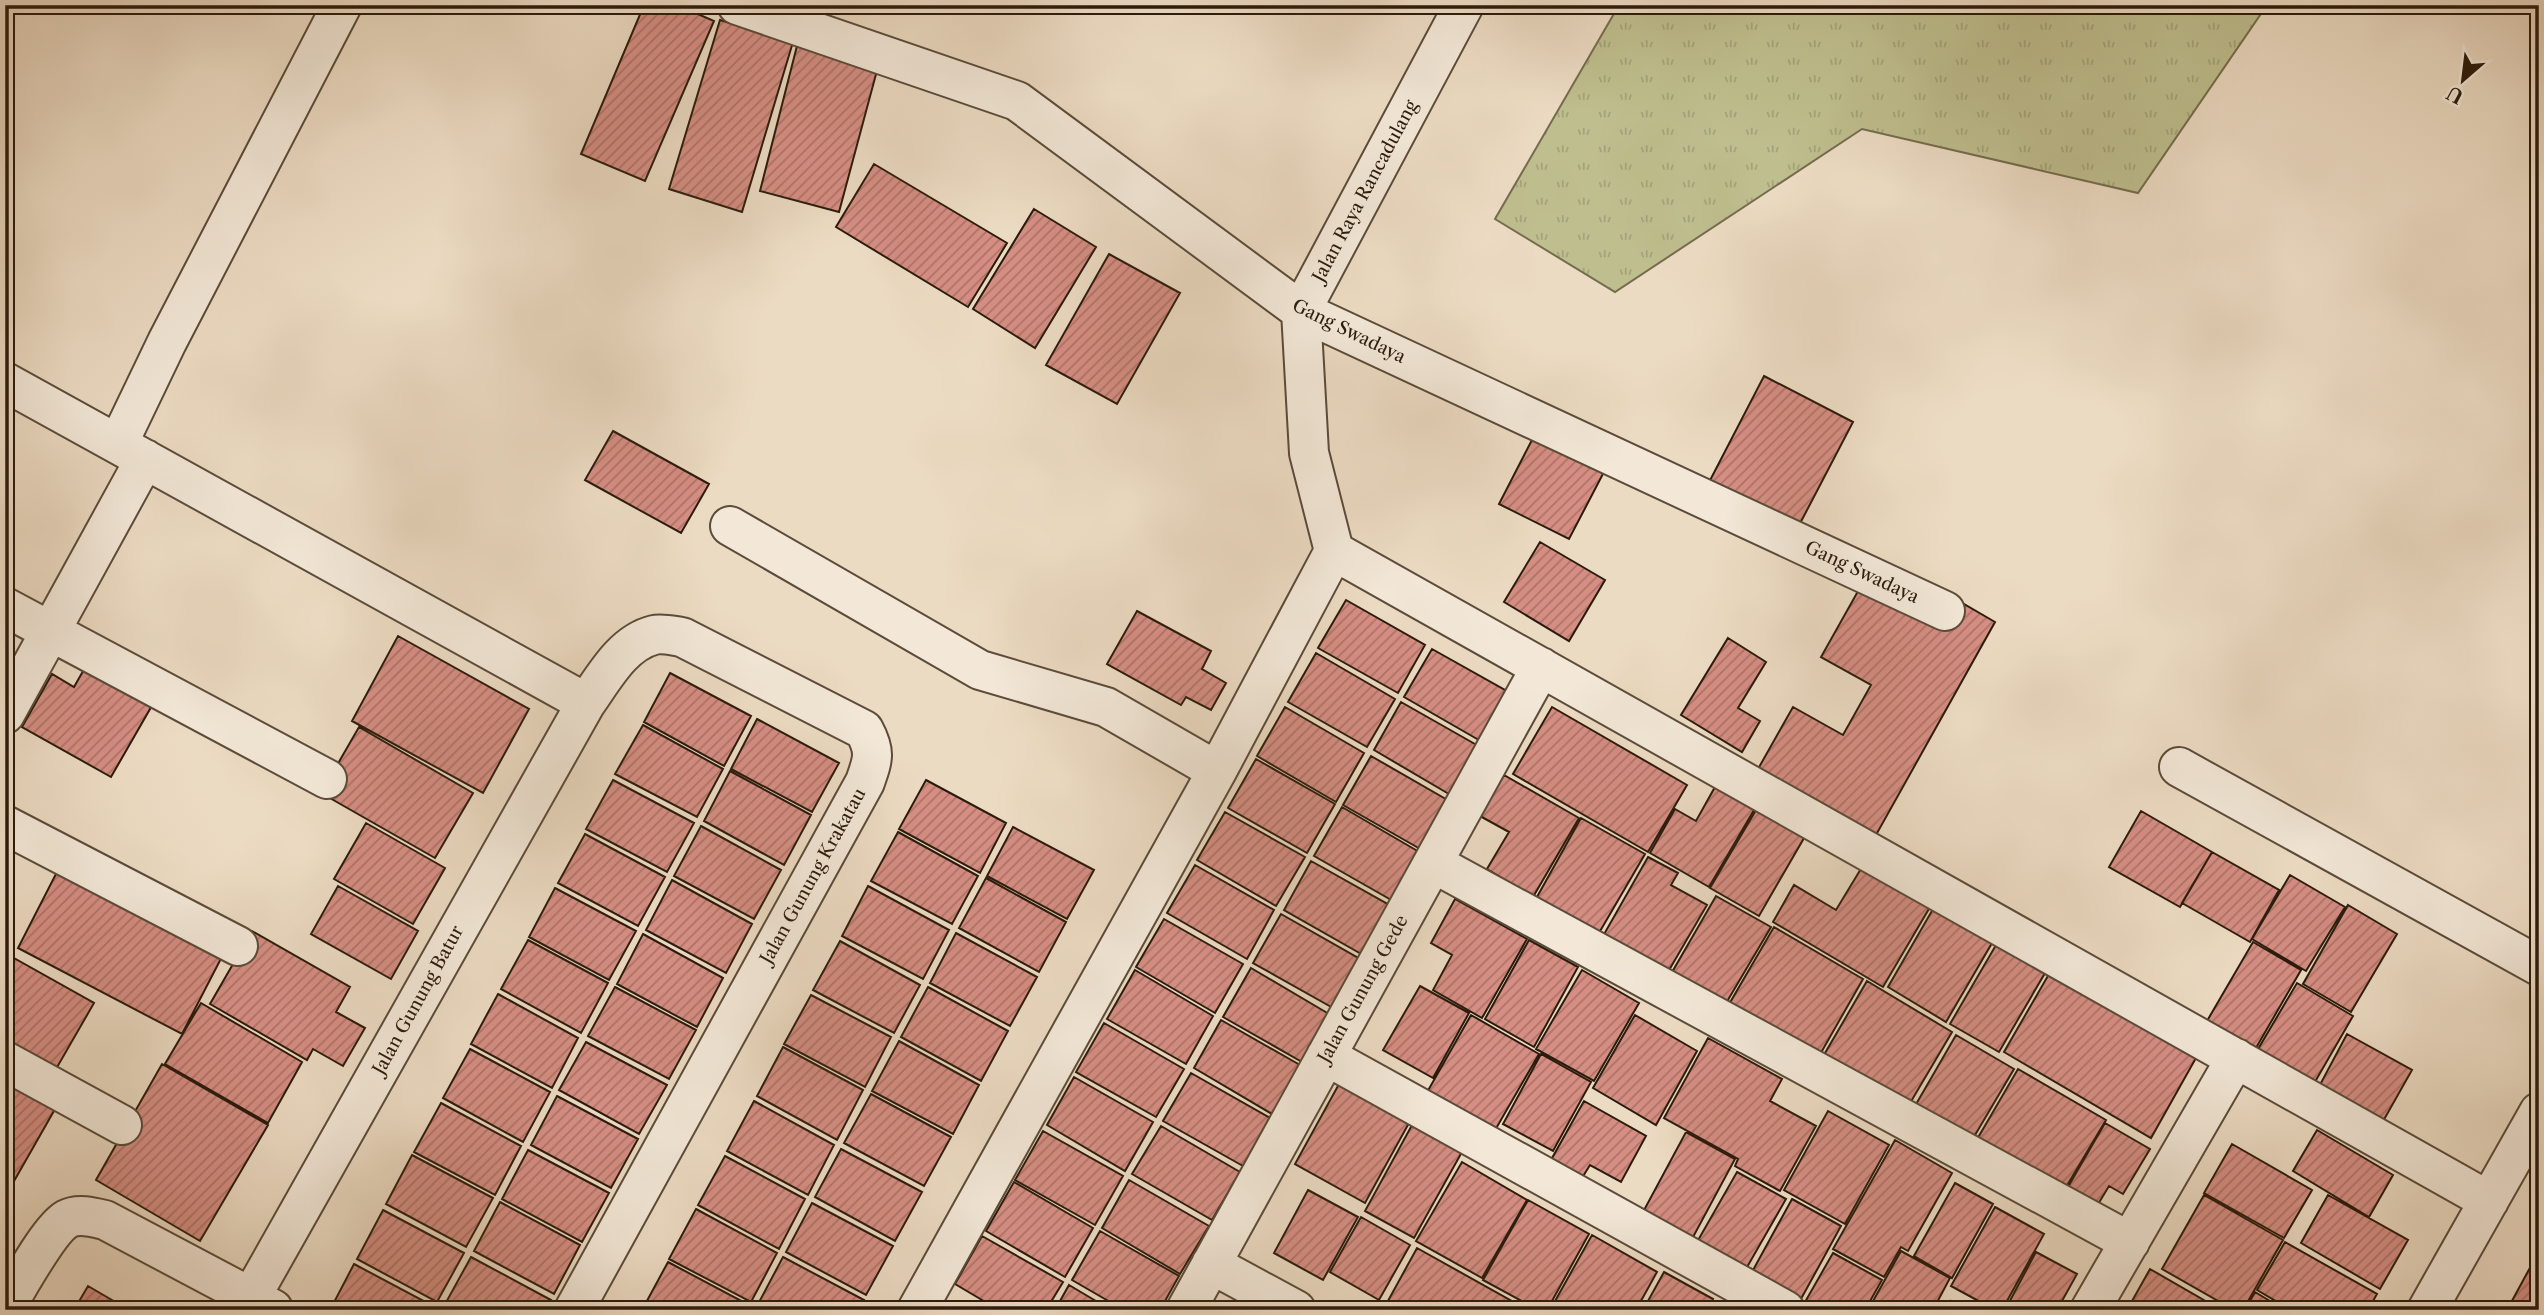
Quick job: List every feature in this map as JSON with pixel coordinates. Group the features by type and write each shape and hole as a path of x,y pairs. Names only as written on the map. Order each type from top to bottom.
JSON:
{"street":[{"path":"5,714 51,631 131,452 167,342 342,5"},
{"name":"Gang Swadaya","path":"737,5 1017,102 1301,310 1945,611"},
{"name":"Jalan Raya Rancadulang","path":"1301,310 1464,5"},
{"path":"917,1310 1217,771 1334,551 1309,453 1301,310"},
{"path":"5,382 586,703"},
{"path":"730,526 981,670 1106,707 1217,771"},
{"path":"1334,551 2489,1201"},
{"path":"5,607 327,779"},
{"name":"Jalan Gunung Krakatau","path":"575,1310 865,782 873,759 872,744 864,730 682,637 656,634 632,644 586,703"},
{"name":"Jalan Gunung Gede","path":"1186,1310 1541,667"},
{"name":"Jalan Gunung Batur","path":"262,1303 586,703"},
{"path":"2179,767 2539,966"},
{"path":"5,825 238,946"},
{"path":"1433,863 2130,1242"},
{"path":"1326,1056 1785,1310"},
{"path":"2090,1310 2236,1058"},
{"path":"5,1061 122,1125"},
{"path":"2427,1310 2539,1112"},
{"path":"5,1308 56,1229 69,1218 88,1216 104,1220 262,1303"},
{"path":"1211,1264 1296,1310"}],"green space":[{"path":"1619,5 2267,5 2138,193 1862,129 1615,292 1495,219"}],"building":[{"path":"644,5 677,5 714,21 645,181 581,154"},
{"path":"720,20 793,42 742,212 669,189"},
{"path":"798,42 879,63 839,212 760,191"},
{"path":"874,164 1007,243 968,307 836,227"},
{"path":"1034,209 1096,247 1035,348 973,309"},
{"path":"1109,254 1180,293 1117,404 1046,365"},
{"path":"1764,376 1853,422 1794,535 1705,490"},
{"path":"613,431 709,484 681,533 585,480"},
{"path":"1535,434 1605,470 1569,539 1499,504"},
{"path":"1540,542 1605,580 1569,641 1504,602"},
{"path":"1862,584 1957,600 1995,622 1876,835 1758,769 1793,707 1843,735 1871,685 1821,657"},
{"path":"1346,600 1425,645 1398,693 1318,648"},
{"path":"1137,611 1211,651 1202,669 1226,683 1211,710 1186,697 1181,705 1107,664"},
{"path":"398,636 529,709 483,793 352,721"},
{"path":"1728,638 1766,662 1738,708 1760,721 1742,752 1681,715"},
{"path":"1432,649 1512,694 1484,743 1404,697"},
{"path":"1316,653 1395,699 1367,747 1288,702"},
{"path":"87,664 154,702 111,777 22,727 52,674 74,687"},
{"path":"670,673 751,716 724,766 644,722"},
{"path":"1401,702 1482,748 1454,797 1374,750"},
{"path":"1285,707 1364,753 1336,802 1257,756"},
{"path":"1552,707 1687,785 1648,852 1513,774"},
{"path":"757,719 839,763 812,812 731,769"},
{"path":"643,725 723,769 697,817 615,774"},
{"path":"359,727 473,793 435,858 321,793"},
{"path":"1371,756 1451,802 1422,850 1343,805"},
{"path":"1256,759 1335,804 1307,853 1228,808"},
{"path":"730,771 811,815 784,865 704,821"},
{"path":"1504,775 1579,818 1533,897 1487,869 1509,832 1480,816"},
{"path":"613,780 694,823 667,872 586,829"},
{"path":"926,780 1006,823 980,873 899,829"},
{"path":"1715,787 1754,810 1709,887 1650,853 1675,809 1696,821"},
{"path":"1342,807 1421,853 1393,901 1314,856"},
{"path":"1756,810 1804,838 1759,916 1710,888"},
{"path":"2141,811 2212,852 2180,907 2109,867"},
{"path":"1225,812 1305,857 1276,906 1197,860"},
{"path":"1581,818 1645,854 1599,933 1537,897"},
{"path":"366,823 445,868 413,924 334,879"},
{"path":"701,826 781,870 754,919 674,876"},
{"path":"1013,827 1094,870 1067,919 987,876"},
{"path":"898,832 978,876 952,924 871,881"},
{"path":"585,834 665,877 638,926 558,883"},
{"path":"2212,852 2279,890 2250,942 2182,903"},
{"path":"1648,857 1678,873 1671,885 1707,905 1668,972 1603,936"},
{"path":"1311,861 1391,906 1363,955 1284,910"},
{"path":"1195,865 1274,910 1247,959 1167,913"},
{"path":"1862,867 1930,907 1883,987 1773,922 1794,885 1836,910"},
{"path":"59,868 228,945 182,1034 18,948"},
{"path":"2290,875 2345,907 2306,971 2252,939"},
{"path":"986,878 1066,922 1039,972 959,928"},
{"path":"672,880 752,924 726,973 646,930"},
{"path":"338,886 418,931 391,979 311,934"},
{"path":"868,886 949,930 923,979 842,936"},
{"path":"555,888 636,931 609,980 529,937"},
{"path":"1716,896 1771,927 1725,1005 1671,974"},
{"path":"1455,899 1527,939 1482,1018 1433,990 1452,955 1431,943"},
{"path":"2348,905 2397,934 2351,1012 2303,984"},
{"path":"1933,909 1992,943 1946,1022 1888,987"},
{"path":"1281,914 1360,959 1333,1008 1253,963"},
{"path":"1164,919 1243,964 1215,1013 1136,967"},
{"path":"1774,927 1863,979 1818,1058 1728,1006"},
{"path":"252,931 350,987 336,1012 365,1028 343,1066 313,1049 307,1060 210,1004"},
{"path":"956,933 1037,977 1010,1026 930,983"},
{"path":"643,934 723,978 697,1027 617,984"},
{"path":"528,940 608,983 581,1033 501,989"},
{"path":"1529,940 1578,967 1534,1047 1485,1019"},
{"path":"840,941 920,985 894,1033 813,990"},
{"path":"2253,942 2301,970 2256,1048 2207,1021"},
{"path":"1996,945 2045,973 1999,1052 1950,1024"},
{"path":"5,953 94,1003 52,1076 5,1049"},
{"path":"1251,968 1329,1014 1302,1062 1223,1017"},
{"path":"1135,970 1213,1016 1186,1064 1107,1019"},
{"path":"1582,970 1639,1003 1594,1081 1536,1049"},
{"path":"2049,974 2196,1058 2151,1138 2004,1052"},
{"path":"1867,981 1952,1032 1906,1110 1821,1060"},
{"path":"2297,983 2353,1016 2308,1094 2251,1061"},
{"path":"1420,986 1469,1013 1433,1078 1383,1050"},
{"path":"615,987 696,1030 669,1079 588,1036"},
{"path":"928,987 1008,1031 981,1081 901,1037"},
{"path":"498,994 578,1038 552,1088 471,1044"},
{"path":"811,995 891,1037 865,1087 784,1044"},
{"path":"201,1003 302,1062 268,1123 165,1064"},
{"path":"1471,1015 1539,1054 1494,1132 1426,1094"},
{"path":"1635,1015 1697,1051 1656,1125 1593,1088"},
{"path":"1221,1020 1300,1065 1272,1114 1194,1068"},
{"path":"1104,1023 1184,1069 1156,1117 1076,1072"},
{"path":"2347,1034 2412,1070 2377,1132 2314,1096"},
{"path":"1956,1035 2014,1069 1968,1147 1911,1113"},
{"path":"1708,1038 1782,1079 1770,1101 1816,1126 1780,1191 1735,1166 1738,1159 1664,1118"},
{"path":"899,1041 979,1085 953,1134 872,1091"},
{"path":"586,1042 667,1085 639,1134 559,1090"},
{"path":"783,1047 863,1090 837,1140 757,1096"},
{"path":"470,1049 550,1092 523,1142 443,1098"},
{"path":"1541,1054 1591,1082 1553,1151 1503,1124"},
{"path":"162,1064 268,1125 200,1241 96,1180"},
{"path":"2018,1069 2106,1120 2059,1199 1972,1148"},
{"path":"1191,1073 1270,1118 1243,1166 1163,1121"},
{"path":"1074,1077 1153,1122 1125,1171 1047,1125"},
{"path":"5,1080 55,1109 5,1197"},
{"path":"1339,1084 1409,1123 1365,1203 1295,1164"},
{"path":"871,1094 951,1137 924,1186 844,1143"},
{"path":"557,1096 638,1139 611,1188 531,1145"},
{"path":"754,1101 834,1145 808,1195 727,1151"},
{"path":"1584,1101 1646,1136 1621,1182 1590,1165 1582,1178 1551,1160"},
{"path":"441,1103 521,1146 495,1195 414,1152"},
{"path":"1828,1111 1889,1145 1845,1224 1784,1190"},
{"path":"2105,1123 2150,1149 2123,1194 2109,1186 2091,1216 2061,1199"},
{"path":"1412,1125 1462,1152 1414,1238 1365,1211"},
{"path":"1161,1126 1240,1172 1212,1220 1132,1174"},
{"path":"2317,1130 2393,1175 2369,1217 2293,1171"},
{"path":"1043,1131 1123,1176 1095,1225 1015,1180"},
{"path":"1686,1132 1735,1159 1692,1239 1643,1212"},
{"path":"1895,1140 1952,1173 1908,1251 1901,1247 1884,1277 1833,1249"},
{"path":"2232,1144 2312,1190 2284,1238 2204,1193"},
{"path":"841,1149 922,1192 895,1241 815,1197"},
{"path":"528,1150 609,1193 582,1242 502,1199"},
{"path":"412,1155 493,1198 466,1247 386,1204"},
{"path":"725,1156 805,1199 779,1249 698,1205"},
{"path":"1462,1162 1527,1200 1482,1278 1416,1241"},
{"path":"1737,1172 1786,1199 1746,1269 1697,1242"},
{"path":"1129,1180 1209,1226 1180,1274 1102,1228"},
{"path":"1014,1182 1093,1228 1065,1277 986,1231"},
{"path":"1955,1183 1993,1204 1952,1278 1914,1256"},
{"path":"1308,1190 1358,1217 1323,1280 1274,1253"},
{"path":"2204,1195 2283,1240 2243,1310 2234,1310 2162,1269"},
{"path":"2328,1195 2408,1240 2380,1289 2301,1243"},
{"path":"1792,1199 1841,1226 1801,1299 1752,1272"},
{"path":"1528,1200 1589,1234 1547,1310 1538,1310 1483,1280"},
{"path":"500,1202 580,1245 554,1294 474,1251"},
{"path":"812,1203 893,1246 866,1295 786,1252"},
{"path":"1995,1207 2044,1234 2002,1310 1995,1310 1951,1286"},
{"path":"696,1209 777,1253 751,1302 669,1259"},
{"path":"383,1210 464,1253 437,1302 357,1259"},
{"path":"1361,1217 1410,1245 1379,1300 1330,1272"},
{"path":"1100,1231 1179,1276 1160,1310 1124,1310 1072,1280"},
{"path":"1592,1235 1657,1272 1636,1310 1550,1310"},
{"path":"982,1236 1063,1282 1046,1310 999,1310 955,1284"},
{"path":"2285,1242 2377,1294 2368,1310 2291,1310 2257,1290"},
{"path":"1417,1248 1528,1310 1383,1310"},
{"path":"1901,1251 1950,1278 1933,1310 1868,1310"},
{"path":"2036,1252 2077,1274 2057,1310 2005,1310"},
{"path":"1833,1253 1882,1280 1865,1310 1820,1310 1805,1302"},
{"path":"2538,1253 2539,1310 2507,1310"},
{"path":"471,1257 551,1300 546,1310 451,1310 444,1306"},
{"path":"783,1257 864,1300 859,1310 765,1310 757,1306"},
{"path":"668,1262 749,1305 747,1310 642,1310"},
{"path":"354,1264 435,1307 434,1310 330,1310"},
{"path":"2150,1269 2221,1310 2127,1310"},
{"path":"1664,1272 1713,1299 1707,1310 1643,1310"},
{"path":"1069,1285 1111,1310 1055,1310"},
{"path":"88,1286 129,1310 74,1310"},
{"path":"2255,1292 2285,1310 2245,1310"},
{"path":"1951,1301 1966,1310 1947,1310"},
{"path":"1719,1302 1733,1310 1714,1310"}]}
